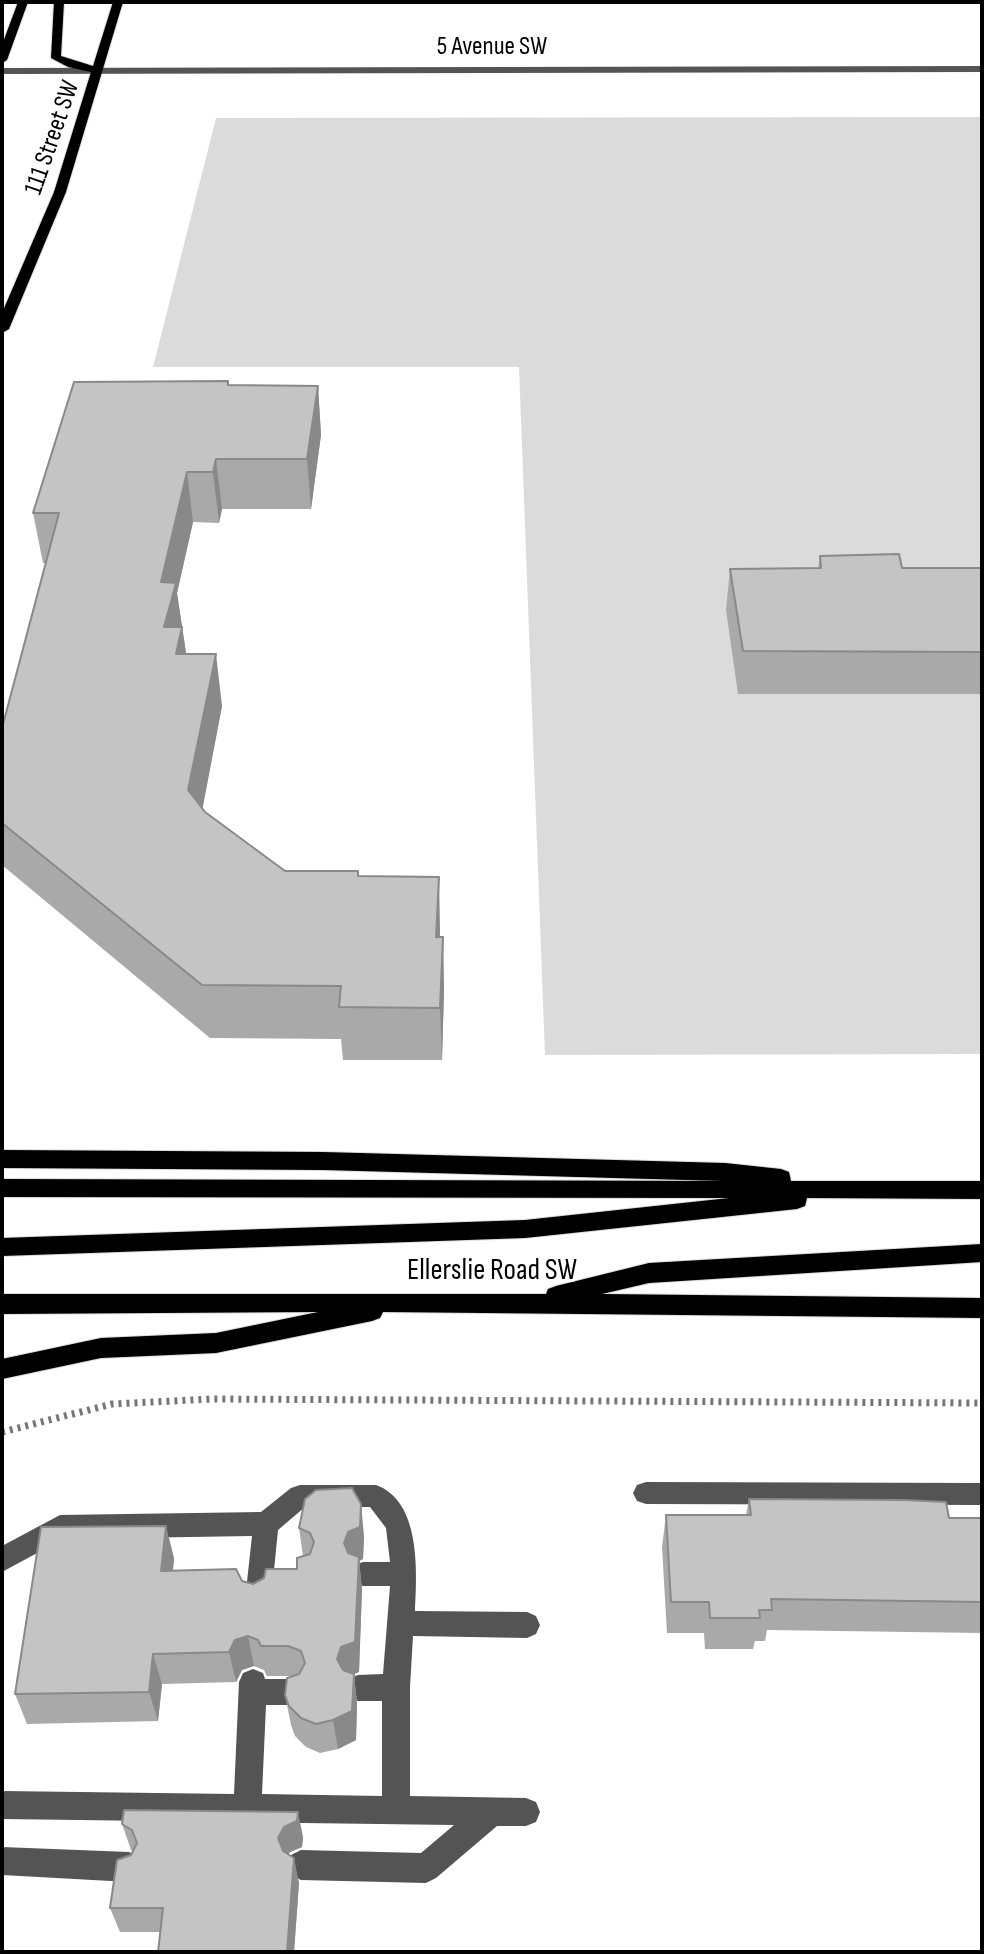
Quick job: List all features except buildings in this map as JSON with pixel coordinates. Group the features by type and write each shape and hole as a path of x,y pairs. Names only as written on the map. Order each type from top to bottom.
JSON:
{"main road":[{"path":"2,60 23,2"},
{"path":"59,2 56,58 99,71"},
{"path":"102,2 110,35"},
{"name":"111 Street SW","path":"2,329 60,192 118,2"},
{"path":"2,1159 323,1161 725,1172 896,1189"},
{"path":"2,1188 982,1190"},
{"path":"2,1247 525,1229 896,1189"},
{"path":"525,1303 649,1273 982,1253"},
{"path":"2,1369 101,1348 216,1343 411,1302"},
{"name":"Ellerslie Road SW","path":"2,1304 411,1302 982,1308"}],"street":[{"name":"5 Avenue SW","path":"2,71 982,69"},
{"path":"646,1493 982,1494"},
{"path":"2,1560 60,1527 266,1524 300,1496 376,1496 398,1524 404,1574 396,1687 396,1811"},
{"path":"266,1524 260,1588 289,1576"},
{"path":"363,1574 404,1574"},
{"path":"401,1623 527,1625"},
{"path":"247,1809 253,1687 293,1692"},
{"path":"358,1688 396,1687"},
{"path":"2,1805 526,1812"},
{"path":"301,1865 426,1868 491,1812"},
{"path":"2,1861 129,1867"}],"path":[{"path":"2,1432 112,1404 213,1399 982,1403"}],"shaded area":[{"path":"982,117 982,1054 545,1055 519,367 153,367 216,118"}]}
